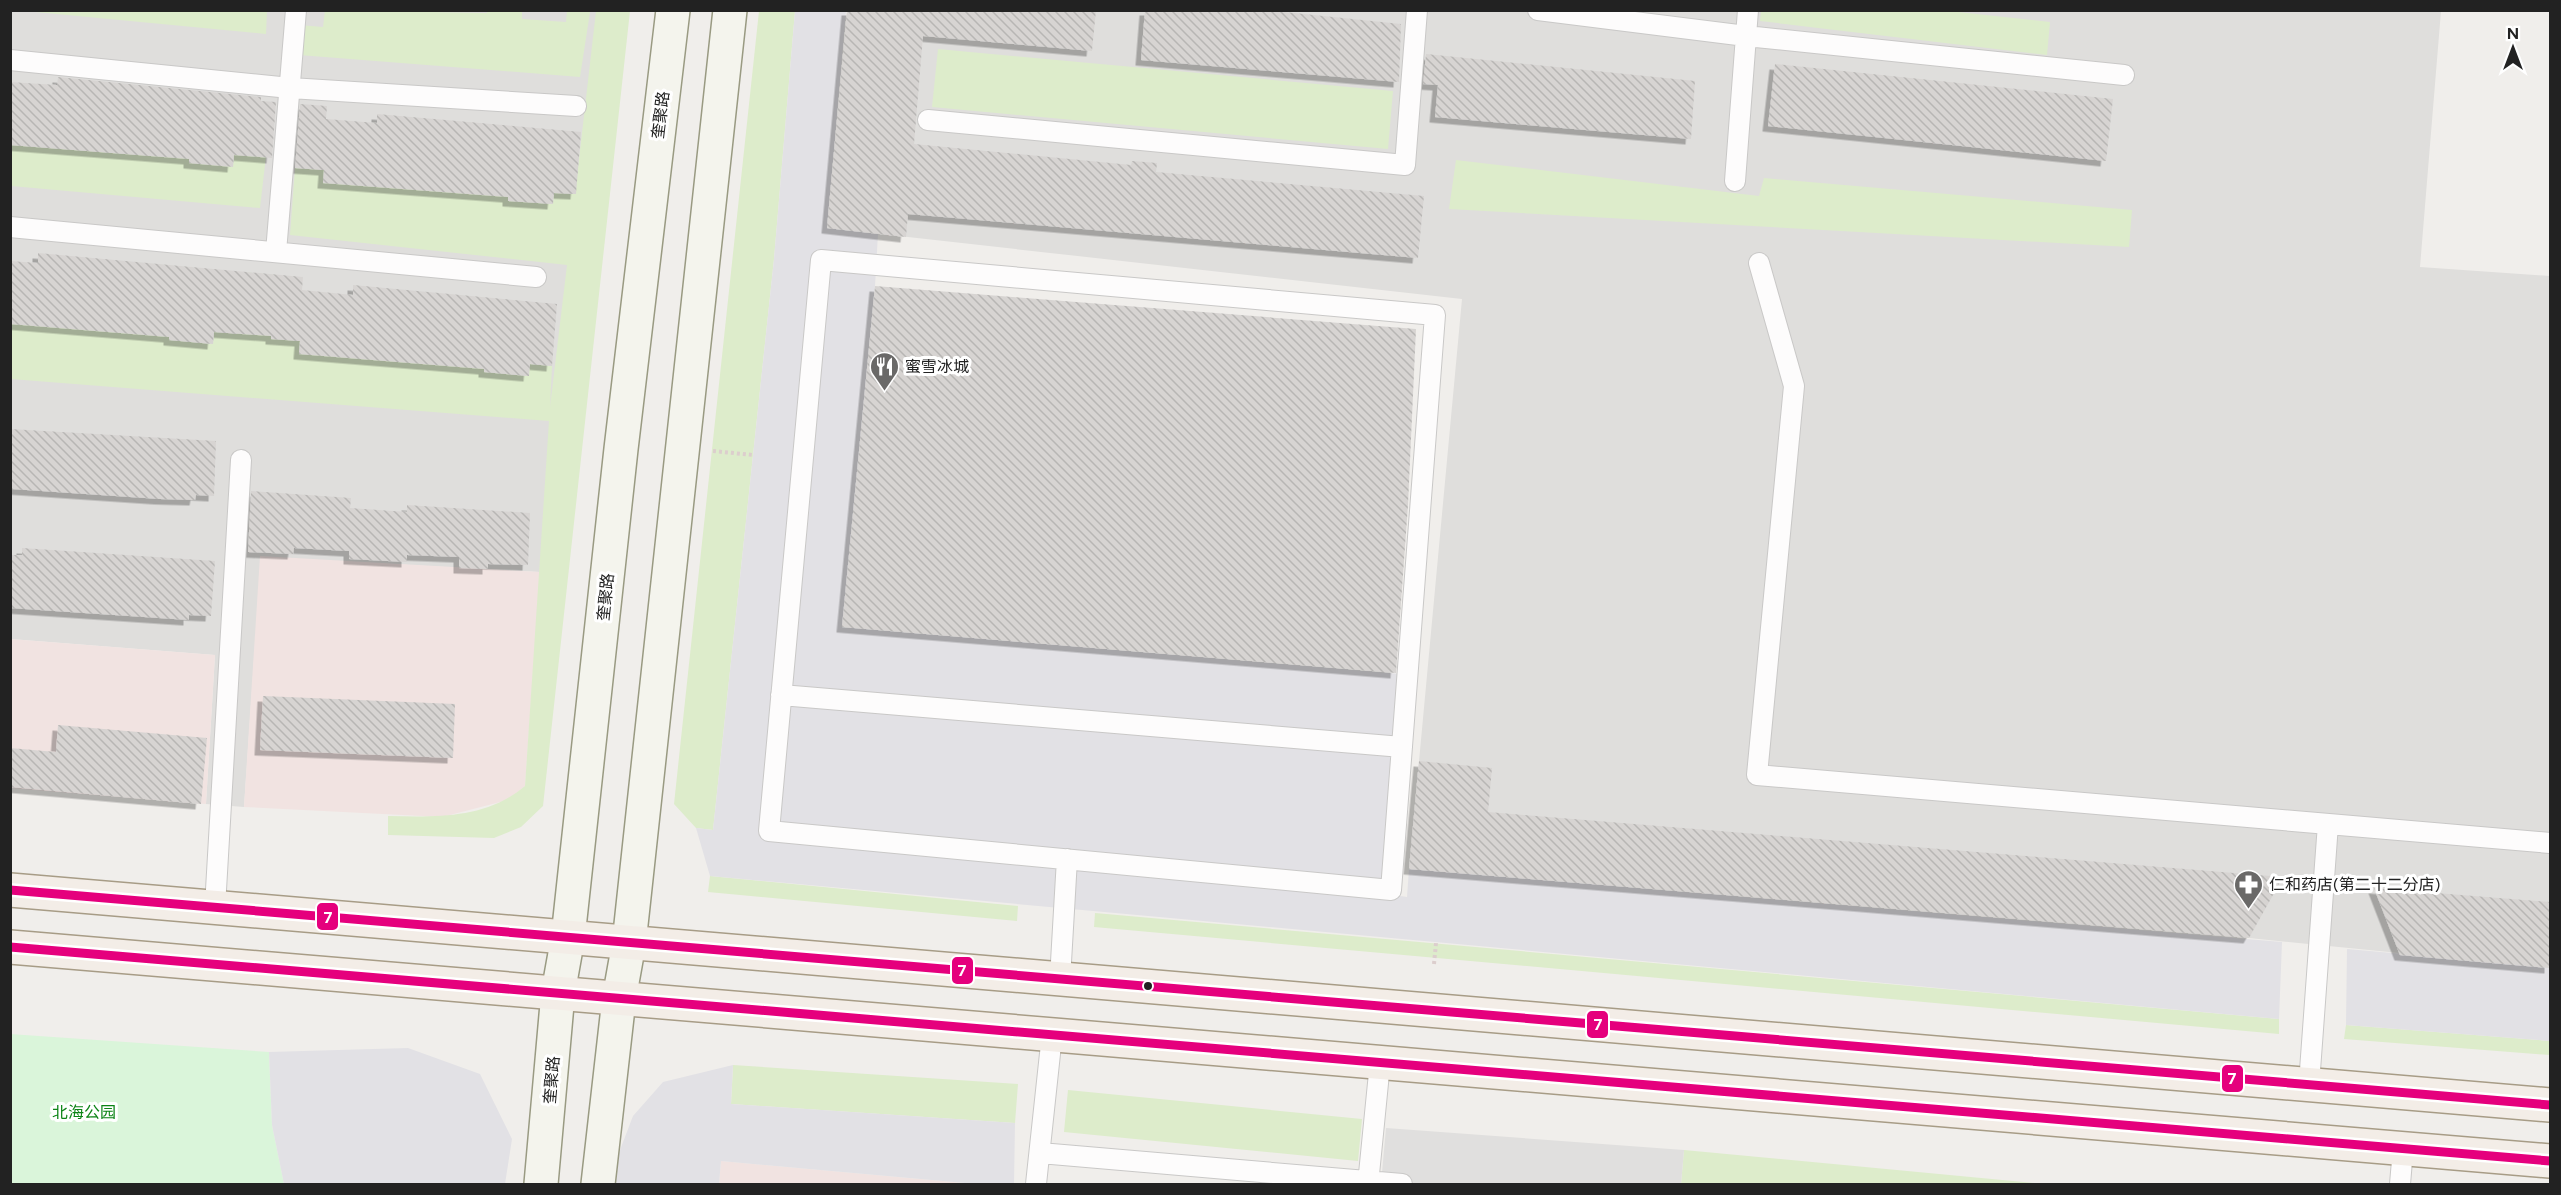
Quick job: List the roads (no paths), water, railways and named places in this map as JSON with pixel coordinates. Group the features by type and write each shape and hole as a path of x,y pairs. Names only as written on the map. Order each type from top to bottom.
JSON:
{"main road":[{"path":"10,890 2550,1105"},
{"path":"10,947 2550,1161"}],"street":[{"name":"奎聚路","path":"541,1185 558,993 568,937 620,461 673,10"},
{"path":"598,1185 619,999 629,943 730,10"}],"lane":[{"path":"276,252 296,10"},
{"path":"928,120 1405,165 1417,10"},
{"path":"1538,10 1746,36 2124,75"},
{"path":"1735,182 1748,10"},
{"path":"10,60 290,88 576,106"},
{"path":"10,227 536,277"},
{"path":"821,260 1435,315 1391,890 769,831 781,695 821,260"},
{"path":"1759,262 1794,386 1757,775 2550,843"},
{"path":"214,907 241,460"},
{"path":"781,695 1402,747"},
{"path":"2310,1084 2328,824"},
{"path":"1060,979 1067,859"},
{"path":"1036,1185 1052,1035"},
{"path":"1368,1183 1380,1063"},
{"path":"2400,1185 2403,1149"},
{"path":"1040,1153 1402,1185"}],"place":[{"name":"蜜雪冰城","path":"884,392"},
{"name":"仁和药店(第二十二分店)","path":"2248,910"}],"park label":[{"name":"北海公园","path":"84,1112"}]}
